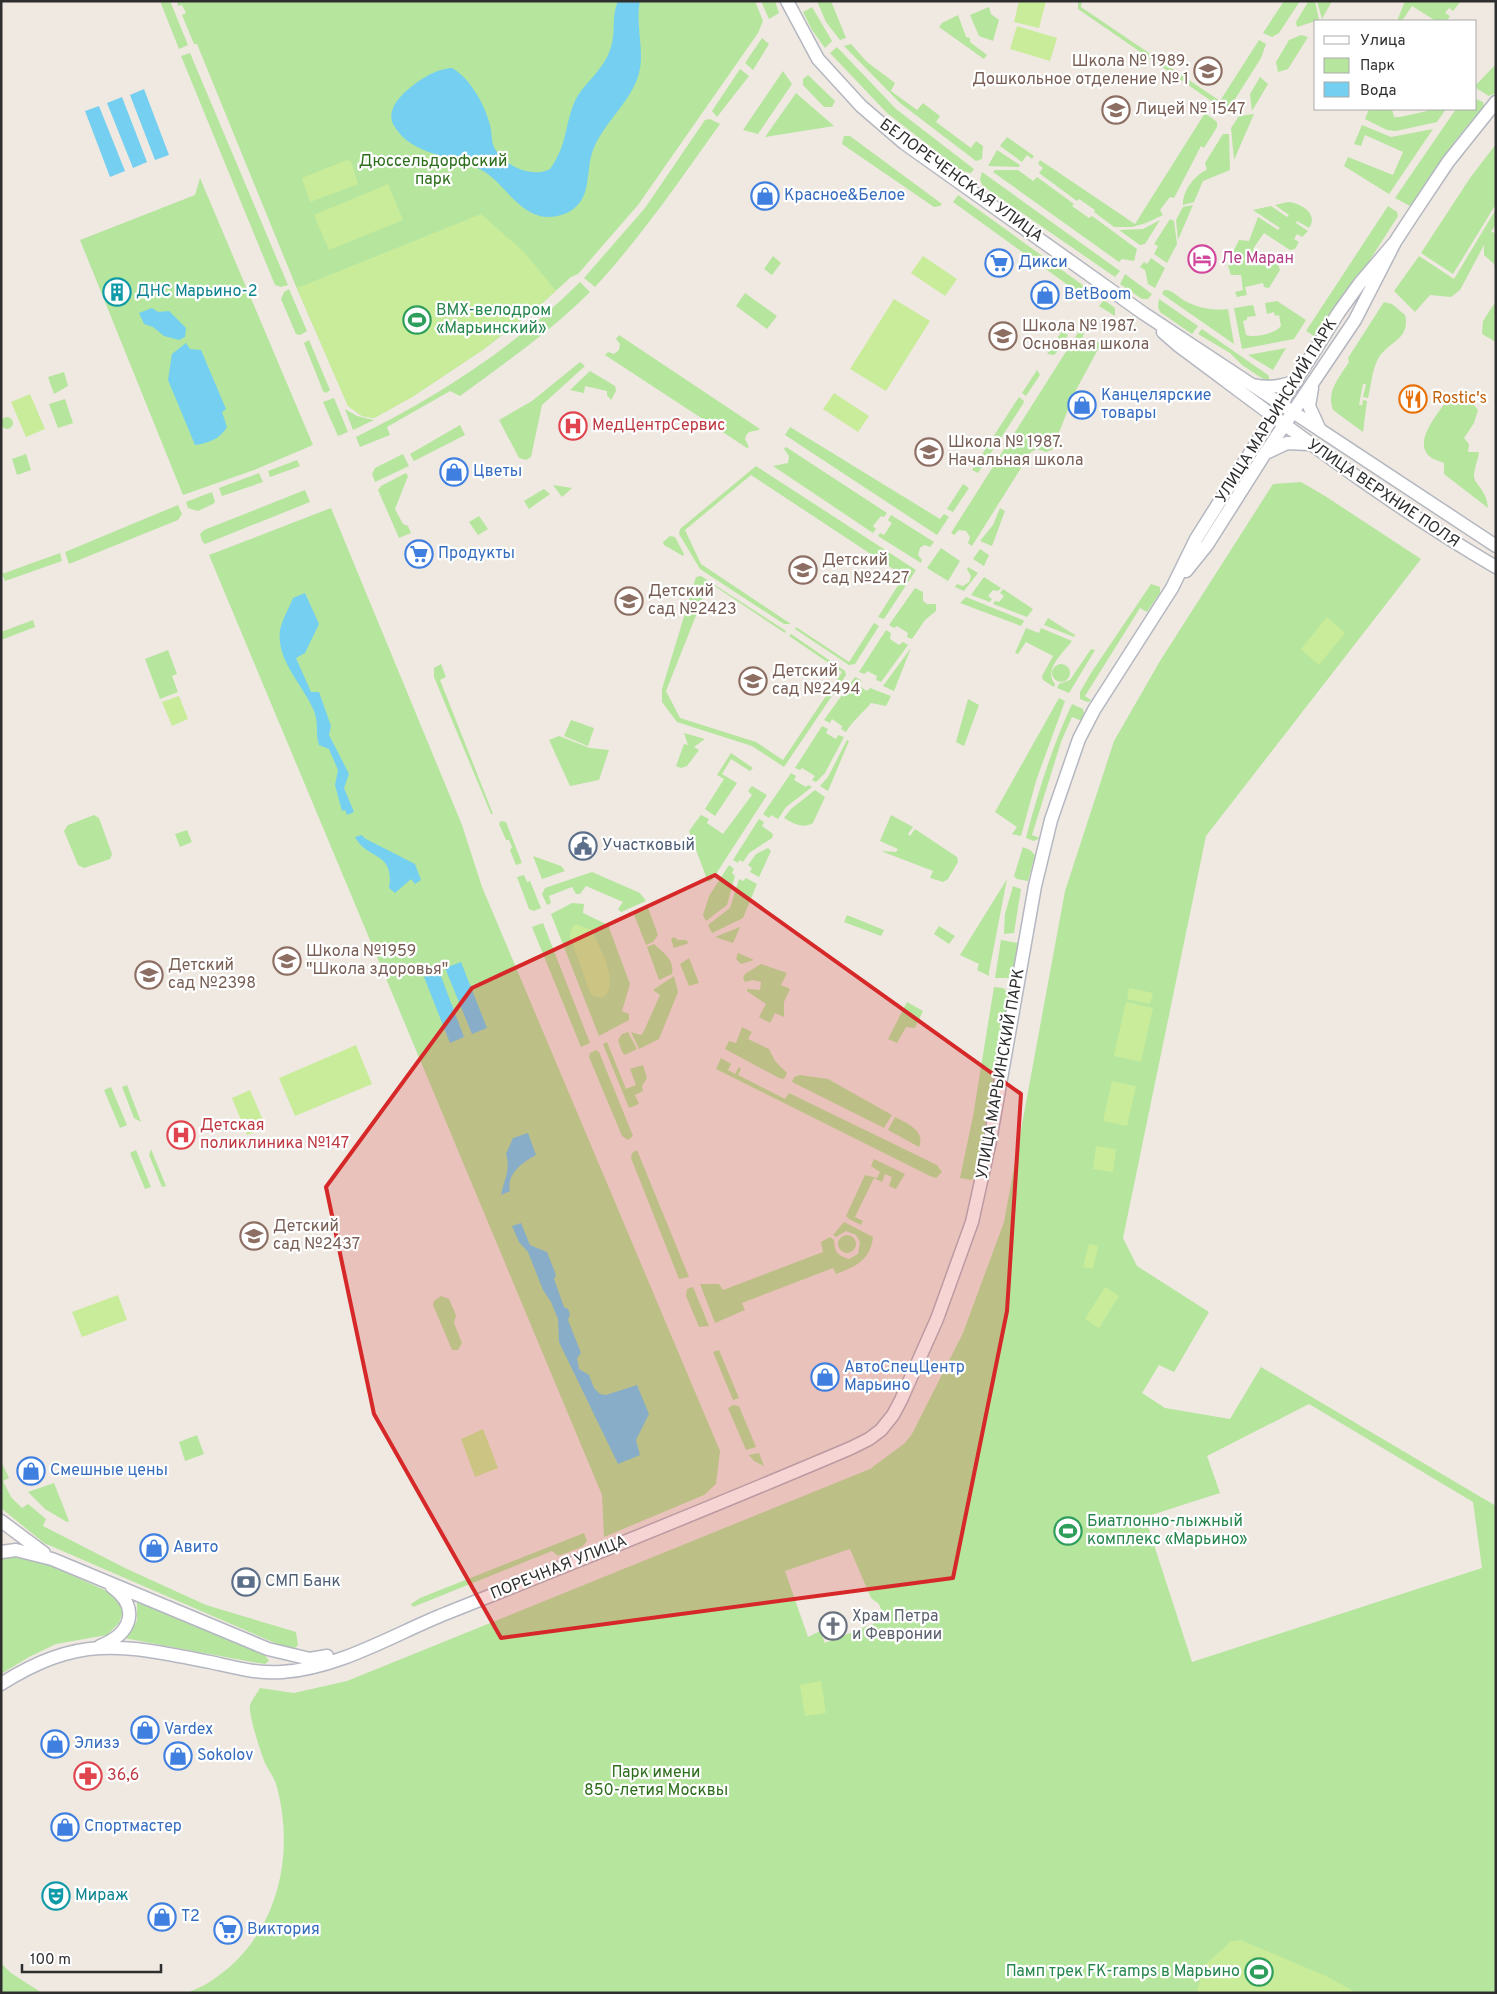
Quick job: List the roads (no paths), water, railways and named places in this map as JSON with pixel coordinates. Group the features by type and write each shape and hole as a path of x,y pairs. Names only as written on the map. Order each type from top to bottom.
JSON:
{"main road":[{"name":"БЕЛОРЕЧЕНСКАЯ УЛИЦА","path":"786,1 818,59 861,106 904,143 1143,313 1184,338 1281,405"},
{"name":"УЛИЦА МАРЬИНСКИЙ ПАРК","path":"1172,588 1207,545 1264,455 1355,320 1396,242 1448,162 1496,102"},
{"name":"УЛИЦА МАРЬИНСКИЙ ПАРК","path":"750,1490 869,1439 886,1424 901,1400 937,1319 972,1222 989,1150 1035,886 1051,820 1068,766 1094,710 1172,588 1196,539 1339,312 1360,283 1396,242"},
{"name":"БЕЛОРЕЧЕНСКАЯ УЛИЦА","path":"1143,313 1179,346 1273,417"},
{"path":"1248,384 1264,388 1282,386 1297,380"},
{"path":"1313,382 1309,406 1319,428"},
{"path":"1250,398 1261,422 1261,430 1255,446"},
{"name":"УЛИЦА ВЕРХНИЕ ПОЛЯ","path":"1281,405 1319,428 1496,546"},
{"name":"УЛИЦА ВЕРХНИЕ ПОЛЯ","path":"1273,417 1392,503 1496,567"},
{"path":"1264,455 1287,443 1309,444"},
{"name":"ПОРЕЧНАЯ УЛИЦА","path":"88,1649 136,1648 253,1671 273,1673 332,1662 750,1490"},
{"path":"1,1521 52,1558"},
{"name":"ПОРЕЧНАЯ УЛИЦА","path":"1,1552 16,1550 52,1558 268,1649 287,1654 317,1658 368,1646"},
{"name":"ПОРЕЧНАЯ УЛИЦА","path":"3,1683 46,1659 102,1645 119,1635 127,1624 130,1615 129,1604 125,1598 102,1580"}],"water":[{"path":"618,1 640,1 641,64 639,73 630,93 604,130 593,150 584,195 578,205 570,211 562,215 548,217 529,212 485,172 461,161 423,150 411,144 393,124 391,116 393,108 403,94 426,77 452,68 465,78 481,101 490,125 493,145 498,154 510,165 526,171 543,172 550,169 563,143 575,101 608,55"},
{"path":"144,89 169,155 155,160 130,95"},
{"path":"122,97 147,162 133,168 107,103"},
{"path":"99,106 125,171 110,177 85,111"},
{"path":"152,308 158,312 169,311 186,328 185,337 179,340 164,336 153,327 144,324 139,313"},
{"path":"186,343 190,349 201,350 226,409 222,412 227,427 221,435 214,440 195,445 168,380 172,354"},
{"path":"305,593 319,624 305,653 296,658 311,692 319,692 331,726 329,735 349,774 344,788 354,812 347,815 345,810 342,811 335,785 338,770 329,749 319,745 314,711 291,672 282,652 280,630 284,618 293,598"},
{"path":"362,835 364,838 415,864 421,880 415,884 411,879 395,893 389,888 390,876 384,862 360,845 355,837"},
{"path":"461,962 487,1028 472,1034 445,968"},
{"path":"439,971 464,1037 450,1043 424,977"},
{"path":"528,1133 536,1155 517,1169 509,1185 510,1191 501,1195 507,1170 506,1154 513,1138"},
{"path":"521,1223 530,1245 547,1252 556,1275 554,1279 564,1307 568,1309 570,1314 568,1320 581,1353 577,1358 579,1369 589,1375 594,1388 600,1394 606,1395 637,1385 649,1414 636,1440 640,1455 618,1464 559,1342 558,1319 551,1302 543,1290 528,1252 519,1242 512,1226"}],"place":[{"name":"Школа № 1989. Дошкольное отделение № 1","path":"1208,71"},
{"name":"Лицей № 1547","path":"1116,110"},
{"name":"Красное&Белое","path":"765,196"},
{"name":"Ле Маран","path":"1202,259"},
{"name":"Дикси","path":"999,263"},
{"name":"ДНС Марьино-2","path":"117,292"},
{"name":"BetBoom","path":"1045,295"},
{"name":"BMX-велодром «Марьинский»","path":"417,320"},
{"name":"Школа № 1987. Основная школа","path":"1003,336"},
{"name":"Rostic's","path":"1413,399"},
{"name":"Канцелярские товары","path":"1082,405"},
{"name":"МедЦентрСервис","path":"573,426"},
{"name":"Школа № 1987. Начальная школа","path":"929,452"},
{"name":"Цветы","path":"454,472"},
{"name":"Продукты","path":"419,554"},
{"name":"Детский сад №2427","path":"803,570"},
{"name":"Детский сад №2423","path":"629,601"},
{"name":"Детский сад №2494","path":"753,681"},
{"name":"Участковый","path":"583,846"},
{"name":"Школа №1959 \"Школа здоровья\"","path":"287,961"},
{"name":"Детский сад №2398","path":"149,975"},
{"name":"Детская поликлиника №147","path":"181,1135"},
{"name":"Детский сад №2437","path":"254,1236"},
{"name":"АвтоСпецЦентр Марьино","path":"825,1377"},
{"name":"Смешные цены","path":"31,1471"},
{"name":"Биатлонно-лыжный комплекс «Марьино»","path":"1068,1531"},
{"name":"Авито","path":"154,1548"},
{"name":"СМП Банк","path":"246,1582"},
{"name":"Храм Петра и Февронии","path":"833,1626"},
{"name":"Vardex","path":"145,1730"},
{"name":"Элизэ","path":"55,1744"},
{"name":"Sokolov","path":"178,1756"},
{"name":"36,6","path":"88,1776"},
{"name":"Спортмастер","path":"65,1827"},
{"name":"Мираж","path":"56,1896"},
{"name":"T2","path":"162,1917"},
{"name":"Виктория","path":"228,1930"},
{"name":"Памп трек FK-ramps в Марьино","path":"1259,1972"}],"park label":[{"name":"Дюссельдорфский парк","path":"433,171"},
{"name":"Парк имени 850-летия Москвы","path":"656,1782"}]}
